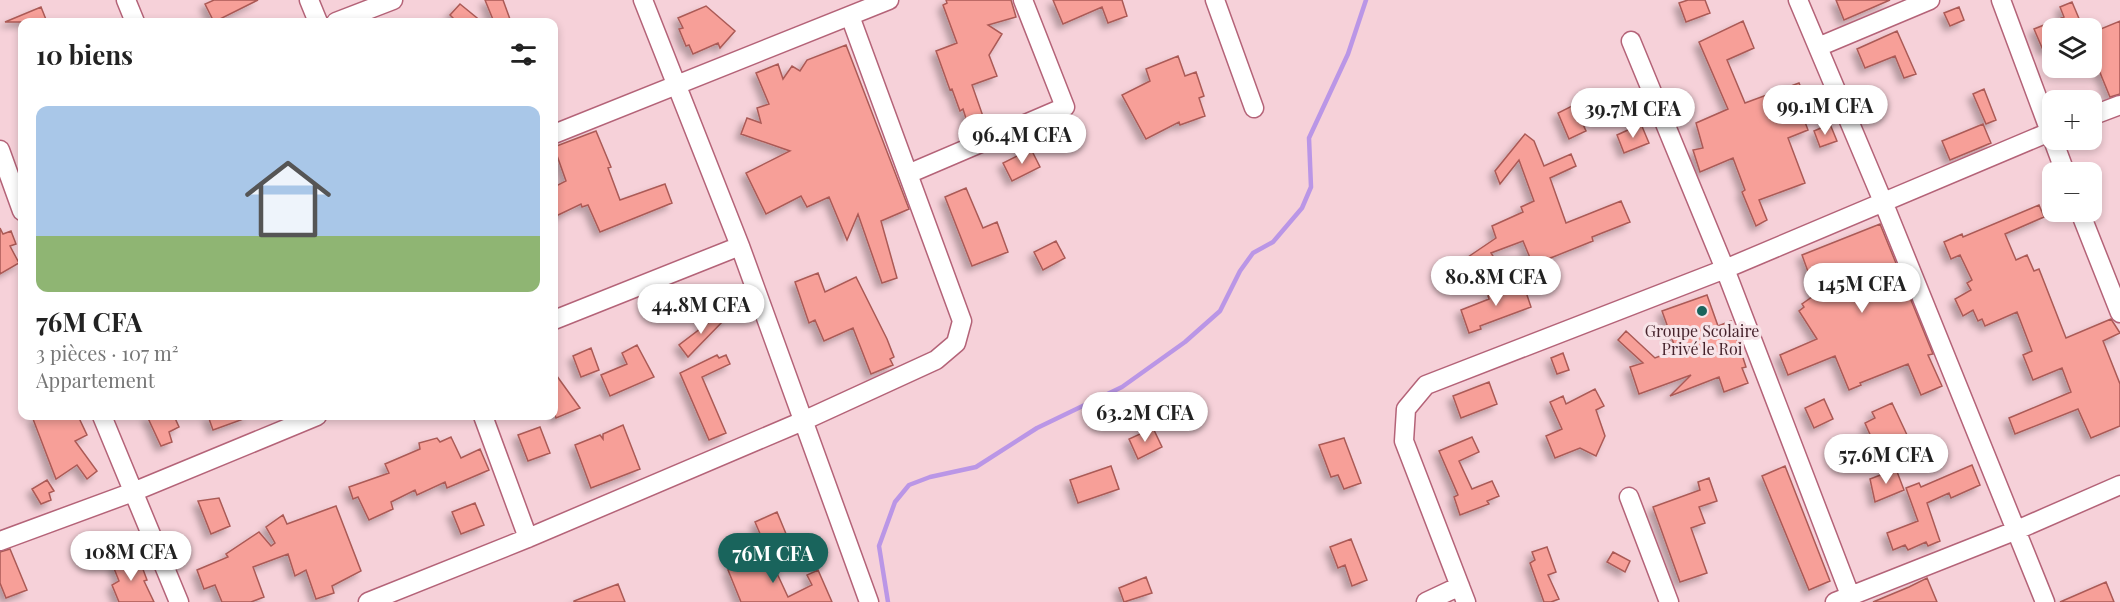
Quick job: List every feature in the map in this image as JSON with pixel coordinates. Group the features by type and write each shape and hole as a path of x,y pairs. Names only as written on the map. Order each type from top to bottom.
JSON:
{"street":[{"path":"126,0 133,18"},
{"path":"309,0 316,18"},
{"path":"346,18 393,0"},
{"path":"643,0 740,246 868,602"},
{"path":"558,132 889,0"},
{"path":"908,174 1065,107 1023,0"},
{"path":"1215,0 1254,108"},
{"path":"1798,0 1884,204 2045,602"},
{"path":"1818,47 1930,0"},
{"path":"2001,0 2042,110"},
{"path":"368,602 528,538 803,421 936,360 956,343 962,321 849,16"},
{"path":"1631,41 1725,269 1843,598 2017,530 2120,485"},
{"path":"2102,112 2120,105"},
{"path":"1426,602 1463,594 1404,441 1406,409 1426,385 1725,269 1884,204 2042,135"},
{"path":"0,150 18,200"},
{"path":"2085,222 2115,286 2120,313"},
{"path":"558,318 740,246"},
{"path":"104,420 179,602"},
{"path":"0,542 133,492 295,420"},
{"path":"484,420 528,538"},
{"path":"1629,497 1669,602"}],"building":[{"path":"214,0 258,0 222,18 212,18 205,4"},
{"path":"485,0 503,0 510,18 492,18"},
{"path":"946,0 1011,0 1016,17 988,25 1002,34 989,55 997,76 972,85 985,122 969,128 963,109 960,111 952,89 950,90 936,51 957,43 943,5 947,3"},
{"path":"1053,0 1122,0 1127,16 1108,23 1102,7 1063,24"},
{"path":"1688,0 1705,0 1710,13 1686,22 1679,3"},
{"path":"1836,0 1890,0 1844,20"},
{"path":"2072,2 2079,18 2062,18 2064,17 2060,7"},
{"path":"460,4 477,18 453,18 450,15"},
{"path":"706,6 735,31 720,48 718,43 693,54 689,45 686,46 679,29 683,28 678,18"},
{"path":"41,7 45,18 18,18 18,22 5,22"},
{"path":"1959,7 1964,20 1950,26 1944,13"},
{"path":"1743,21 1754,48 1727,60 1745,103 1799,83 1804,95 1796,98 1808,130 1788,138 1805,183 1759,200 1767,220 1756,226 1742,192 1745,190 1733,158 1700,172 1693,150 1703,148 1696,123 1728,109 1699,42"},
{"path":"2120,21 2120,94 2110,97 2102,78 2102,28"},
{"path":"2042,26 2042,48 2034,29"},
{"path":"1897,31 1916,74 1904,78 1895,56 1865,68 1857,49"},
{"path":"846,45 909,209 881,221 897,278 882,283 858,214 847,240 829,197 807,207 801,196 766,214 746,173 790,151 741,134 747,118 761,123 757,108 769,104 756,73 778,64 783,79 792,66 800,71 807,60"},
{"path":"1178,56 1185,76 1196,72 1204,96 1199,98 1205,116 1180,125 1179,122 1146,139 1122,95 1150,81 1146,69"},
{"path":"1984,89 1996,120 1986,124 1973,94"},
{"path":"1574,105 1586,131 1569,139 1558,113"},
{"path":"1641,124 1649,143 1624,153 1617,135"},
{"path":"1830,124 1837,141 1820,147 1814,131"},
{"path":"1983,124 1991,143 1950,160 1942,141"},
{"path":"596,131 611,167 608,168 620,200 665,184 672,203 600,232 588,205 582,207 581,204 558,215 558,185 566,181 558,158 558,145"},
{"path":"1525,134 1534,141 1544,166 1571,154 1576,166 1550,178 1566,223 1621,201 1630,222 1592,237 1593,241 1533,265 1523,241 1491,253 1498,264 1460,281 1454,266 1469,260 1468,257 1496,238 1492,226 1523,212 1521,207 1534,201 1519,160 1500,184 1495,171"},
{"path":"1031,149 1040,167 1012,181 1003,163"},
{"path":"966,188 983,228 997,222 1008,252 972,266 945,197"},
{"path":"2039,205 2042,218 2005,234 2016,260 2027,255 2034,271 2039,269 2066,338 2111,319 2120,333 2103,341 2120,384 2120,426 2091,438 2078,409 2015,434 2009,418 2071,392 2062,368 2033,380 2023,355 2032,351 2017,312 1985,326 1982,319 1978,321 1973,310 1963,316 1955,299 1971,290 1967,283 1972,280 1960,255 1951,259 1944,242 1962,234 1963,237"},
{"path":"1880,224 1933,354 1928,355 1942,386 1921,395 1908,364 1860,383 1861,385 1849,390 1835,356 1788,375 1780,355 1817,339 1799,311 1804,307 1802,304 1816,294 1802,255"},
{"path":"0,228 3,234 11,231 16,244 10,246 18,264 0,274"},
{"path":"1056,241 1065,258 1043,270 1034,252"},
{"path":"818,273 825,292 856,277 887,339 894,357 890,359 893,365 871,374 853,328 824,341 815,320 809,323 795,282"},
{"path":"1523,283 1531,307 1480,326 1481,329 1469,333 1461,310 1489,299 1488,296"},
{"path":"1707,295 1718,326 1731,321 1746,367 1742,368 1748,383 1724,392 1719,377 1670,396 1691,375 1639,394 1630,367 1643,363 1618,340 1626,331 1655,358 1676,350 1662,311"},
{"path":"721,313 726,318 688,357 679,345"},
{"path":"637,345 654,377 610,396 601,375 627,364 622,353"},
{"path":"591,348 599,370 581,377 573,356"},
{"path":"1563,353 1569,370 1557,374 1551,358"},
{"path":"717,355 719,358 726,355 730,364 702,377 726,433 709,440 680,373"},
{"path":"558,378 580,408 558,417"},
{"path":"1489,382 1497,404 1461,418 1453,396"},
{"path":"1595,389 1604,406 1596,410 1605,436 1596,456 1580,448 1555,458 1546,436 1562,429 1550,402 1563,396 1566,404"},
{"path":"1824,399 1833,419 1814,428 1805,408"},
{"path":"1892,403 1908,437 1876,448 1865,423 1875,418 1872,412"},
{"path":"33,420 80,420 87,435 75,441 97,471 87,479 77,465 56,479"},
{"path":"149,420 176,420 179,427 169,432 172,442 161,446"},
{"path":"209,420 241,420 213,430"},
{"path":"623,425 640,469 591,488 575,445 600,435 603,439 603,434"},
{"path":"540,427 550,453 528,461 518,435"},
{"path":"1153,428 1162,447 1138,459 1129,439"},
{"path":"451,437 461,458 480,449 489,470 447,488 445,482 417,495 415,490 391,502 393,509 369,520 358,497 353,499 349,487 389,473 385,464 420,449 419,443 437,438 440,442"},
{"path":"1472,437 1479,452 1459,461 1472,489 1492,481 1499,496 1487,501 1489,504 1460,515 1454,497 1458,495 1439,451"},
{"path":"1344,438 1361,483 1344,489 1338,475 1331,477 1319,445"},
{"path":"1972,465 1980,485 1951,498 1949,493 1927,503 1940,541 1928,546 1926,542 1908,550 1905,545 1893,550 1887,533 1918,521 1906,488 1919,483 1921,487"},
{"path":"1111,466 1119,489 1078,503 1070,480"},
{"path":"1785,466 1830,581 1809,590 1762,476"},
{"path":"1896,469 1904,490 1875,502 1870,479"},
{"path":"1709,478 1717,501 1699,507 1705,523 1691,528 1707,573 1680,582 1653,507 1700,490 1698,482"},
{"path":"47,480 54,491 49,493 51,500 41,504 32,489"},
{"path":"219,498 230,526 211,534 198,501"},
{"path":"475,503 484,525 461,534 452,512"},
{"path":"336,506 361,571 332,586 334,593 316,599 306,570 295,576 288,554 253,567 264,597 251,602 222,602 215,585 204,589 197,570 228,557 226,554 259,532 271,546 275,543 266,527 283,515 287,524"},
{"path":"777,512 789,541 767,550 755,522"},
{"path":"1351,539 1367,580 1352,586 1345,565 1338,568 1330,547"},
{"path":"1547,547 1556,572 1548,575 1559,599 1551,602 1544,602 1530,563 1535,560 1532,552"},
{"path":"10,549 27,590 6,598 0,583 0,552"},
{"path":"1613,552 1630,561 1625,572 1607,562"},
{"path":"768,554 788,597 812,585 807,575 818,570 832,602 741,602 728,570"},
{"path":"138,556 147,580 144,581 154,602 119,602 112,585 119,581 113,566"},
{"path":"1146,577 1152,593 1124,602 1119,588"},
{"path":"1927,578 1937,602 1873,602 1909,587"},
{"path":"2106,582 2114,602 2060,602"},
{"path":"618,584 625,602 574,602 574,601"}],"waterway":[{"path":"888,602 879,546 895,502 909,485 930,477 976,467 1037,428 1122,387 1185,342 1220,311 1240,271 1253,253 1273,242 1302,208 1311,187 1309,138 1348,54 1366,0"}],"place":[{"name":"Groupe Scolaire Privé le Roi","path":"1702,311"}]}
